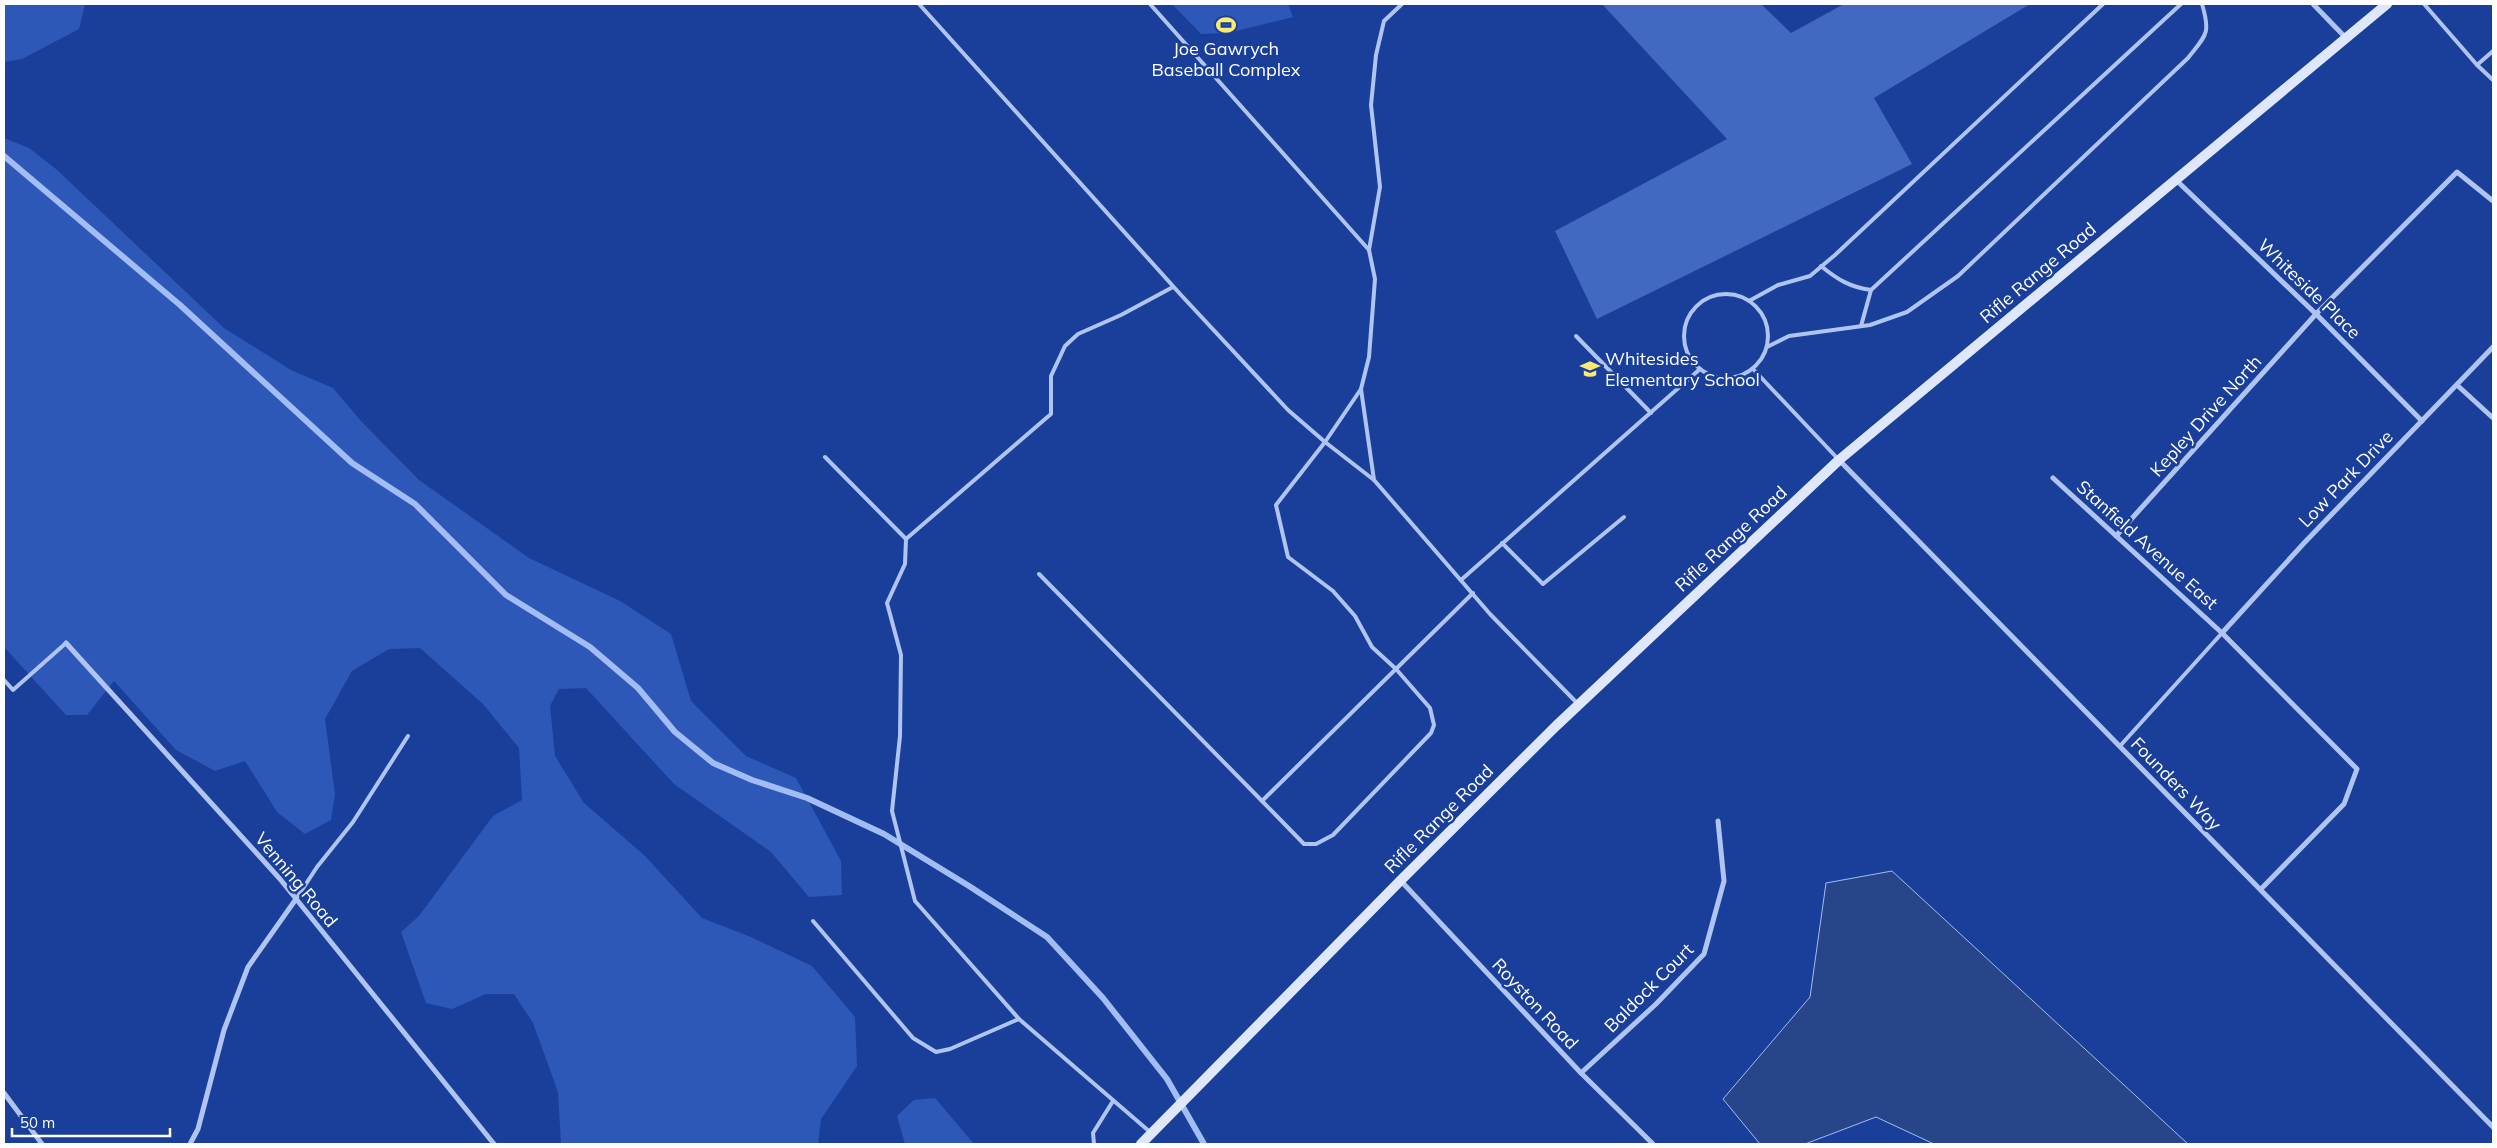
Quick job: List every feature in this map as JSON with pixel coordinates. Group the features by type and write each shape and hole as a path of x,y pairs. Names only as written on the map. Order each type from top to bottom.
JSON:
{"main road":[{"name":"Rifle Range Road","path":"1141,1144 1401,880 1579,705 1839,460 2387,4"}],"street":[{"path":"2313,4 2345,37"},
{"name":"Kepley Drive North","path":"2116,536 2316,314 2457,172 2493,201"},
{"name":"Whiteside Place","path":"2175,179 2316,314 2422,421"},
{"name":"Low Park Drive","path":"2222,633 2305,542 2493,347"},
{"path":"2457,385 2493,418"},
{"name":"Founders Way","path":"1839,460 2493,1127"},
{"name":"Stanfield Avenue East","path":"2053,478 2222,633 2357,769 2344,804 2261,889"},
{"name":"Venning Road","path":"66,643 296,899 494,1144"},
{"name":"Baldock Court","path":"1581,1073 1656,1004 1704,954 1724,881 1718,821"},
{"name":"Royston Road","path":"1401,880 1581,1073 1653,1144"},
{"path":"190,1144 198,1129 224,1030 248,967 296,899"},
{"path":"4,1093 42,1144"}],"lane":[{"path":"919,4 1173,287 1288,410 1374,480 1461,580 1579,705"},
{"path":"1150,4 1368,250"},
{"path":"1039,574 1304,844 1316,844 1333,835 1431,733 1434,724 1430,708 1396,669 1372,647 1355,616 1333,591 1288,557 1276,505 1325,442 1361,389 1369,358 1375,279 1368,250 1380,187 1371,105 1376,55 1384,22 1402,4"},
{"path":"1749,301 1778,286 1810,276 2103,4"},
{"path":"1861,326 1871,290 2181,4"},
{"path":"1767,347 1789,336 1861,326 1908,312 1958,276 2188,58 2206,35 2208,23 2202,4"},
{"path":"2424,4 2477,66 2493,80"},
{"path":"2477,66 2493,51"},
{"path":"1821,266 1838,280 1852,287 1871,290"},
{"path":"906,539 1051,414 1051,376 1064,346 1078,334 1121,315 1173,287"},
{"path":"1724,294 1737,296 1749,301 1759,310 1766,321 1769,334 1767,347 1762,360 1753,369 1741,376 1727,378 1713,376 1700,369 1690,358 1685,345 1684,331 1689,317 1698,306 1710,298 1724,294"},
{"path":"1576,336 1651,412"},
{"path":"1461,580 1700,369"},
{"path":"1753,369 1839,460"},
{"path":"1361,389 1374,480"},
{"path":"825,457 906,539 905,564 887,603 901,655 900,736 892,811 915,901 1019,1019 1152,1134"},
{"path":"1502,543 1543,584 1624,517"},
{"path":"1262,801 1473,593"},
{"path":"2120,746 2222,633"},
{"path":"4,680 13,690 66,643"},
{"path":"296,899 317,866 353,822 408,736"},
{"path":"813,921 913,1038 936,1052 950,1050 1019,1019"},
{"path":"1094,1144 1093,1133 1113,1101"}],"shaded area":[{"path":"4,4 85,4 79,29 22,59 4,62"},
{"name":"Joe Gawrych Baseball Complex","path":"1172,4 1288,4 1293,17 1228,33 1201,34"},
{"path":"4,138 29,148 56,169 224,328 291,370 333,388 361,421 419,480 529,558 620,601 671,634 691,701 746,756 796,778 841,861 842,895 809,897 771,852 674,784 586,688 559,689 550,706 555,756 584,803 645,856 702,918 751,937 812,966 855,1017 857,1066 821,1119 818,1144 561,1144 558,1092 533,1023 514,994 486,994 452,1009 426,1003 401,932 419,916 493,816 522,800 519,748 483,704 420,648 389,649 352,671 325,719 335,794 331,820 305,834 277,812 245,761 215,771 176,750 114,681 87,715 66,715 4,647"},
{"path":"1892,871 2188,1144 1934,1144 1876,1117 1805,1144 1760,1144 1723,1099 1810,997 1826,883"},
{"path":"935,1098 974,1144 905,1144 897,1116 914,1100"}],"building":[{"path":"1602,4 1761,4 1791,33 1844,4 2030,4 1874,98 1912,164 1597,319 1555,231 1727,139"}],"waterway":[{"path":"4,156 180,305 352,463 415,504 506,595 590,647 638,688 675,732 713,763 752,780 807,798 884,834 1047,937 1103,998 1167,1079 1204,1144"}],"place":[{"name":"Joe Gawrych Baseball Complex","path":"1226,25"},
{"name":"Whitesides Elementary School","path":"1590,369"}]}
